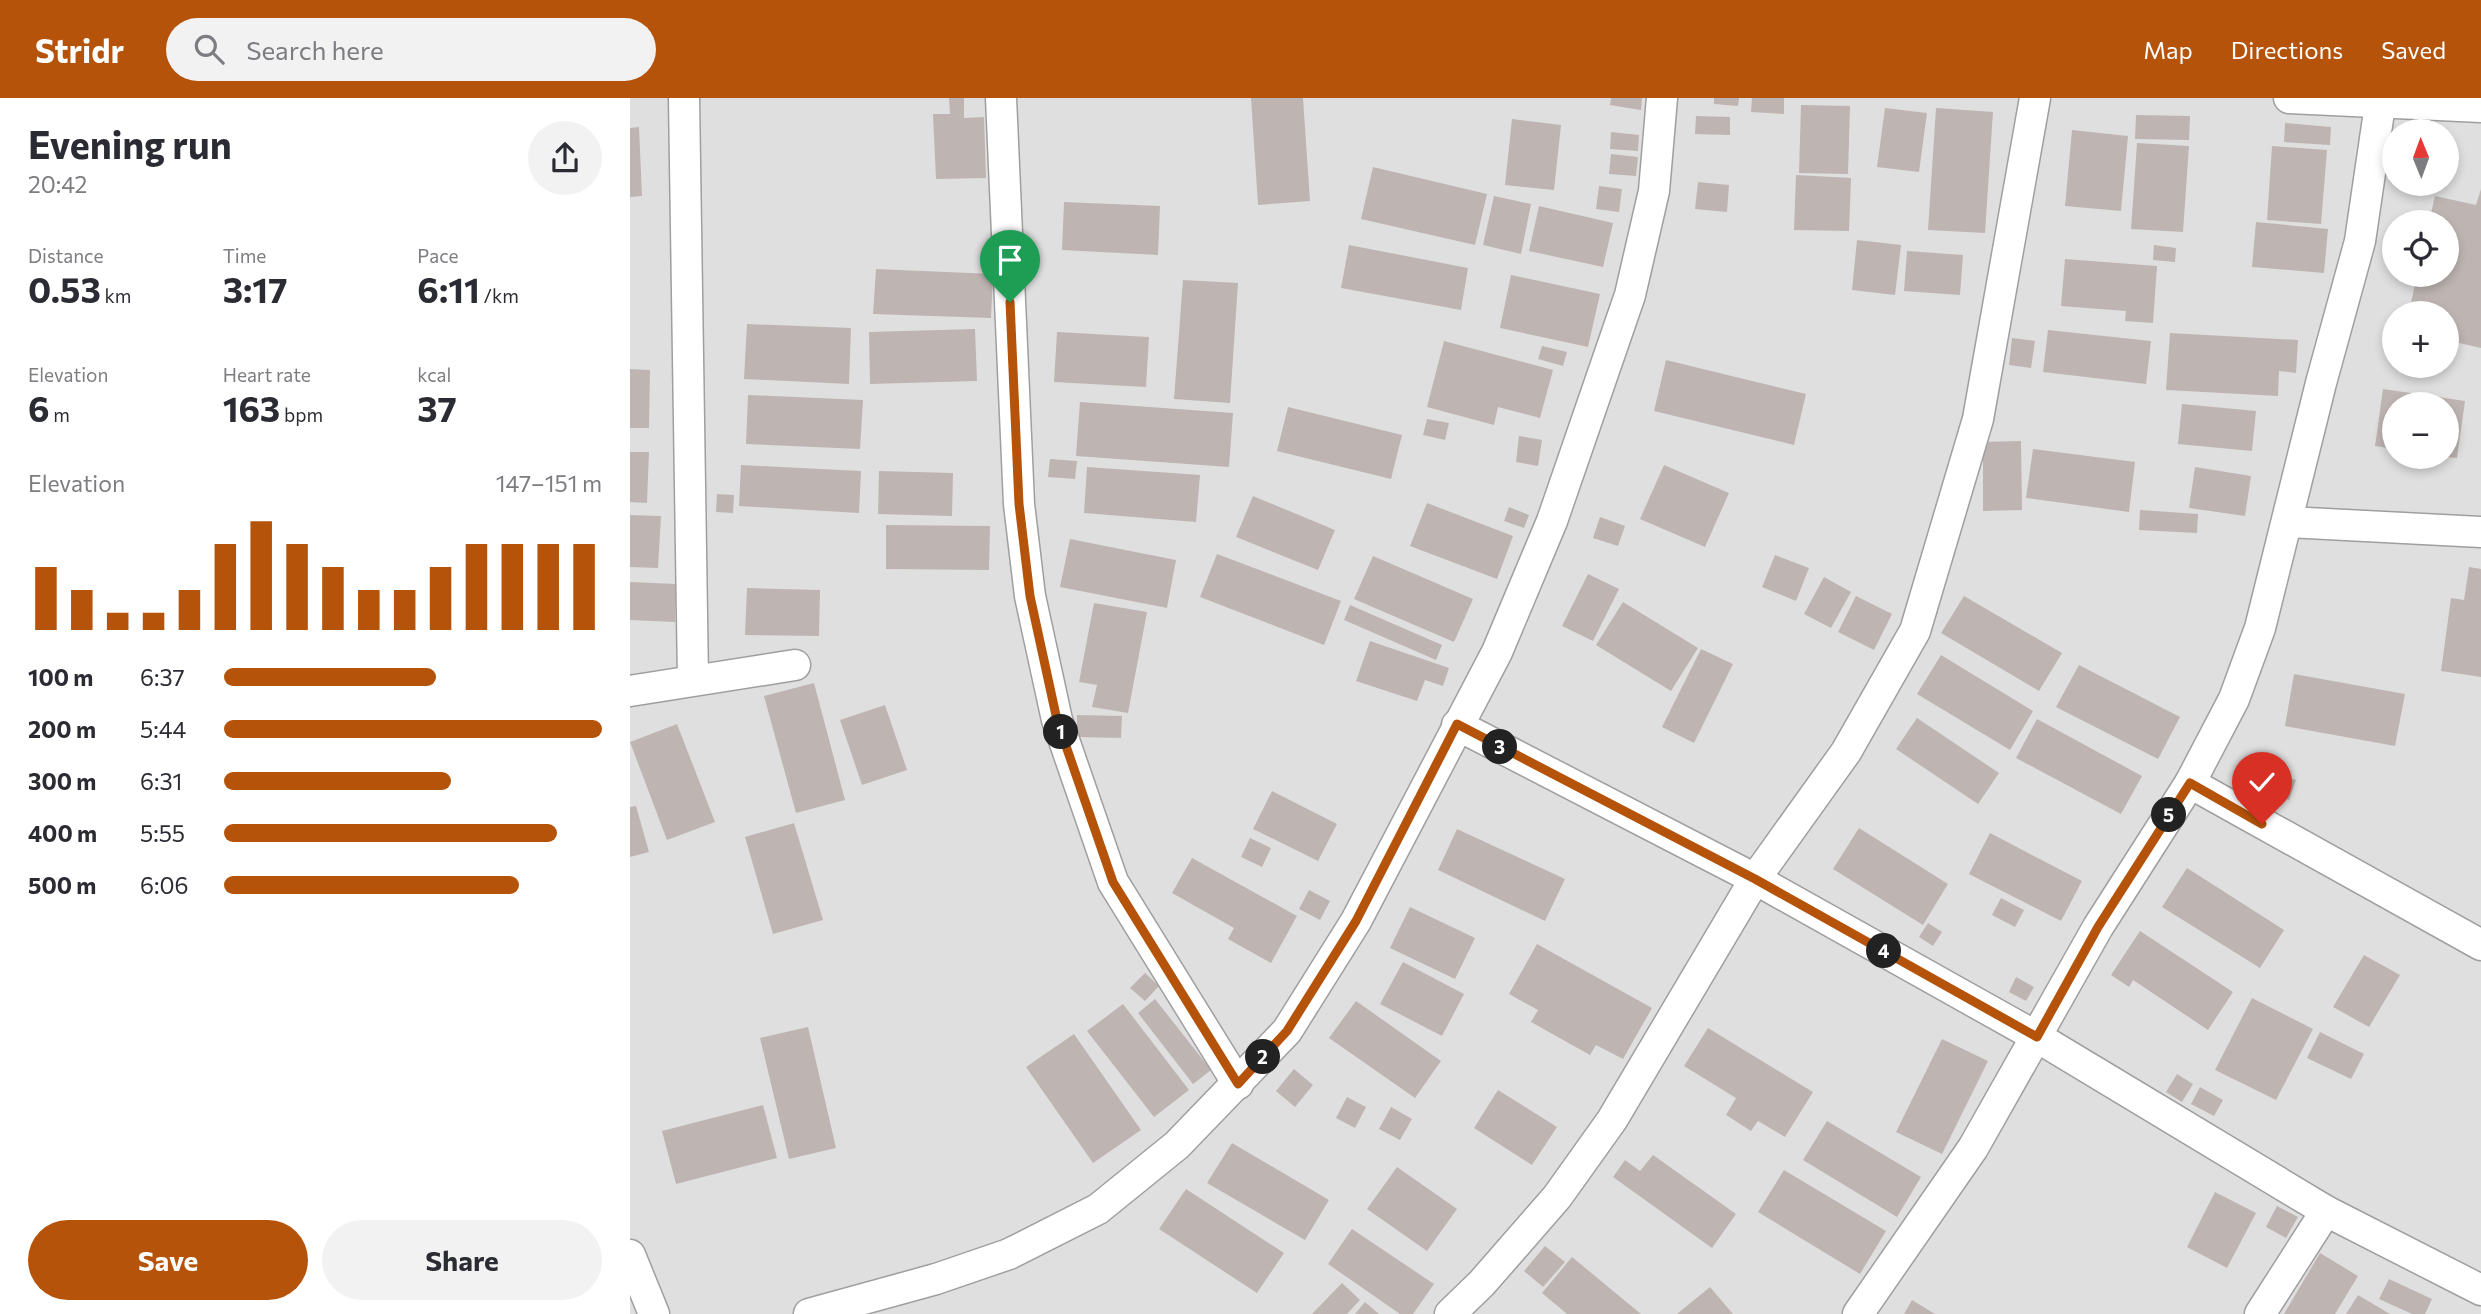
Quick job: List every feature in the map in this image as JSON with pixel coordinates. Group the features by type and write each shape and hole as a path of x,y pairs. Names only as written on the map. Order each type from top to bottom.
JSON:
{"street":[{"path":"684,98 693,680"},
{"path":"1001,98 1019,504 1030,596 1057,720 1113,882 1238,1084"},
{"path":"810,1314 936,1279 1009,1254 1098,1209 1177,1145 1287,1031 1356,921 1497,652 1552,521 1630,295 1654,191 1662,98"},
{"path":"1450,1314 1482,1283 1557,1197 1612,1120 1755,879 1846,752 1915,631 1978,419 2035,98"},
{"path":"2289,98 2381,100 2481,107"},
{"path":"1858,1314 1973,1148 2098,927 2190,783 2238,687 2260,628 2320,383 2360,241 2381,100"},
{"path":"2288,522 2481,532"},
{"path":"630,691 794,666"},
{"path":"1457,724 1755,879 2037,1037 2326,1210 2481,1290"},
{"path":"2190,783 2481,945"},
{"path":"2260,1314 2326,1210"},
{"path":"630,1255 654,1314"}],"shaded area":[{"path":"630,98 2481,98 2481,1314 630,1314"}],"building":[{"path":"949,98 964,98 964,118 984,117 986,178 936,179 933,114 950,114"},
{"path":"1251,98 1303,98 1310,201 1258,205"},
{"path":"1611,98 1642,98 1641,110 1610,105"},
{"path":"1714,98 1739,98 1738,106 1714,104"},
{"path":"1752,98 1784,98 1784,114 1751,112"},
{"path":"1801,105 1850,106 1848,174 1799,173"},
{"path":"1885,108 1927,113 1919,172 1877,167"},
{"path":"1936,108 1993,112 1985,233 1928,230"},
{"path":"2136,115 2190,116 2189,140 2135,139"},
{"path":"1696,116 1730,117 1730,135 1695,134"},
{"path":"1512,119 1561,125 1554,190 1505,185"},
{"path":"2285,123 2331,127 2330,145 2284,142"},
{"path":"639,127 642,196 630,197 630,128"},
{"path":"2072,130 2128,136 2121,211 2065,206"},
{"path":"1611,132 1639,135 1638,151 1610,149"},
{"path":"2137,143 2189,146 2183,232 2131,229"},
{"path":"2272,146 2327,150 2321,224 2267,220"},
{"path":"1611,154 1638,157 1636,176 1609,174"},
{"path":"1373,167 1487,194 1475,245 1361,219"},
{"path":"1796,175 1851,178 1849,231 1794,230"},
{"path":"1698,182 1729,185 1727,212 1695,209"},
{"path":"1599,186 1622,189 1619,212 1596,209"},
{"path":"2481,189 2481,348 2459,343 2459,301 2411,301 2414,287 2459,287 2459,210 2432,210 2435,196 2476,205"},
{"path":"1494,196 1531,204 1521,254 1483,245"},
{"path":"1064,202 1160,206 1158,255 1062,250"},
{"path":"1539,206 1613,223 1603,267 1529,251"},
{"path":"2256,222 2328,229 2324,273 2252,267"},
{"path":"1857,240 1901,245 1895,295 1852,290"},
{"path":"1349,245 1468,268 1461,310 1341,288"},
{"path":"2154,245 2176,248 2175,262 2153,260"},
{"path":"1907,251 1963,255 1960,295 1904,291"},
{"path":"2065,259 2157,266 2153,323 2125,321 2126,311 2061,306"},
{"path":"876,269 993,274 991,318 873,314"},
{"path":"1511,275 1600,294 1588,347 1500,328"},
{"path":"1183,280 1238,283 1230,403 1174,399"},
{"path":"747,324 851,328 849,384 744,379"},
{"path":"975,329 977,381 870,384 869,332"},
{"path":"2048,330 2151,341 2146,384 2043,372"},
{"path":"1057,332 1149,337 1146,387 1054,382"},
{"path":"2170,333 2298,340 2296,373 2279,371 2278,396 2166,390"},
{"path":"2012,338 2035,341 2031,368 2009,365"},
{"path":"1444,341 1553,370 1540,418 1498,407 1494,425 1427,407"},
{"path":"1542,346 1567,352 1563,366 1538,359"},
{"path":"1666,360 1806,394 1794,445 1654,411"},
{"path":"630,369 650,370 649,428 630,428"},
{"path":"2383,389 2404,392 2383,392"},
{"path":"748,395 863,400 860,449 746,444"},
{"path":"2382,396 2382,447 2375,446"},
{"path":"2459,400 2465,401 2459,444"},
{"path":"1080,402 1233,413 1229,467 1076,456"},
{"path":"2182,404 2256,411 2252,451 2178,444"},
{"path":"1288,407 1402,435 1391,479 1277,451"},
{"path":"1427,419 1449,423 1445,440 1423,435"},
{"path":"1519,436 1542,440 1538,466 1516,462"},
{"path":"2021,441 2022,510 1983,511 1983,442"},
{"path":"2033,449 2135,462 2129,512 2026,498"},
{"path":"630,452 649,452 647,503 630,502"},
{"path":"1050,459 1077,461 1075,479 1048,477"},
{"path":"741,465 861,471 859,513 739,506"},
{"path":"1664,465 1729,493 1705,547 1640,519"},
{"path":"1087,467 1200,475 1196,522 1084,513"},
{"path":"2195,467 2251,476 2245,516 2189,508"},
{"path":"879,471 953,473 952,516 878,514"},
{"path":"717,494 734,495 733,513 716,512"},
{"path":"1253,496 1335,530 1318,570 1236,537"},
{"path":"1427,503 1513,536 1497,579 1410,546"},
{"path":"1509,507 1529,515 1524,528 1504,521"},
{"path":"2140,510 2198,514 2197,533 2139,530"},
{"path":"630,515 661,516 658,568 630,567"},
{"path":"1600,517 1625,526 1618,546 1593,538"},
{"path":"886,525 990,526 989,570 886,569"},
{"path":"1070,539 1176,560 1167,608 1060,587"},
{"path":"1217,554 1341,601 1324,645 1200,597"},
{"path":"1775,555 1809,568 1796,601 1762,587"},
{"path":"1373,556 1473,599 1454,642 1354,599"},
{"path":"2469,567 2481,569 2481,677 2441,671 2451,598 2464,600"},
{"path":"1588,574 1619,589 1593,641 1562,626"},
{"path":"1824,577 1851,592 1831,628 1804,614"},
{"path":"630,582 676,584 675,622 630,620"},
{"path":"747,588 820,590 819,636 745,635"},
{"path":"1856,596 1892,614 1874,650 1838,632"},
{"path":"1964,596 2062,653 2039,691 1941,633"},
{"path":"1623,602 1698,648 1671,691 1596,645"},
{"path":"1094,603 1147,612 1128,713 1092,707 1097,685 1079,682"},
{"path":"1350,605 1442,645 1436,660 1344,620"},
{"path":"1370,641 1449,668 1443,686 1425,680 1417,701 1356,681"},
{"path":"1701,649 1733,664 1694,743 1662,727"},
{"path":"1941,655 2033,711 2010,750 1917,694"},
{"path":"2079,665 2180,717 2158,759 2056,707"},
{"path":"2294,674 2405,694 2395,746 2285,726"},
{"path":"814,683 845,800 796,813 764,696"},
{"path":"885,705 907,770 862,785 840,720"},
{"path":"1077,715 1122,716 1121,738 1077,737"},
{"path":"1917,718 1999,773 1978,804 1896,749"},
{"path":"2037,719 2142,776 2121,814 2016,758"},
{"path":"677,724 715,822 667,840 630,742"},
{"path":"2266,770 2296,780 2289,800 2259,790"},
{"path":"1272,791 1337,824 1318,861 1253,829"},
{"path":"636,806 649,852 630,857 630,807"},
{"path":"794,823 823,920 773,934 745,837"},
{"path":"1859,828 1948,884 1923,925 1833,869"},
{"path":"1457,829 1565,879 1545,921 1438,870"},
{"path":"1990,833 2082,881 2061,921 1969,874"},
{"path":"1250,838 1271,848 1262,867 1241,857"},
{"path":"1192,858 1297,916 1271,963 1228,939 1234,928 1172,893"},
{"path":"2187,868 2284,930 2260,968 2162,907"},
{"path":"1309,890 1330,901 1320,920 1299,909"},
{"path":"2001,898 2024,910 2015,927 1992,915"},
{"path":"1410,907 1475,938 1455,979 1390,948"},
{"path":"1928,923 1942,932 1933,946 1919,937"},
{"path":"2140,931 2233,992 2208,1030 2133,980 2129,987 2111,975"},
{"path":"1537,944 1652,1008 1623,1059 1596,1045 1590,1055 1531,1022 1538,1010 1509,994"},
{"path":"2364,955 2400,975 2369,1027 2333,1007"},
{"path":"1403,962 1464,994 1442,1036 1380,1004"},
{"path":"1145,973 1159,986 1145,1001 1130,988"},
{"path":"2016,977 2034,987 2026,1001 2009,992"},
{"path":"2252,998 2313,1029 2276,1100 2215,1070"},
{"path":"1155,999 1211,1070 1193,1084 1138,1013"},
{"path":"1356,1001 1441,1061 1415,1098 1329,1038"},
{"path":"1123,1004 1189,1090 1154,1117 1087,1031"},
{"path":"808,1027 836,1148 789,1159 760,1038"},
{"path":"1708,1028 1813,1092 1785,1137 1758,1121 1751,1131 1726,1115 1736,1098 1684,1066"},
{"path":"2320,1032 2364,1054 2351,1079 2307,1058"},
{"path":"1074,1034 1141,1130 1093,1163 1026,1067"},
{"path":"1942,1039 1988,1061 1942,1154 1896,1132"},
{"path":"1294,1069 1313,1085 1295,1107 1276,1091"},
{"path":"2177,1074 2193,1084 2182,1102 2166,1092"},
{"path":"2200,1087 2223,1100 2214,1116 2191,1104"},
{"path":"1498,1090 1557,1127 1532,1165 1474,1128"},
{"path":"1347,1097 1366,1107 1355,1128 1336,1118"},
{"path":"763,1105 777,1158 676,1184 662,1131"},
{"path":"1391,1107 1412,1119 1400,1140 1379,1129"},
{"path":"1827,1121 1921,1177 1897,1217 1803,1160"},
{"path":"1232,1143 1329,1200 1305,1240 1207,1183"},
{"path":"1653,1155 1736,1214 1712,1248 1613,1177 1625,1160 1640,1171"},
{"path":"1397,1167 1457,1209 1427,1251 1367,1209"},
{"path":"1784,1170 1886,1231 1860,1274 1758,1212"},
{"path":"1186,1189 1284,1253 1257,1293 1159,1229"},
{"path":"2215,1192 2256,1213 2227,1268 2187,1247"},
{"path":"2277,1206 2298,1217 2286,1238 2266,1227"},
{"path":"1352,1229 1434,1284 1413,1314 1400,1314 1328,1264"},
{"path":"1545,1246 1565,1262 1543,1287 1524,1271"},
{"path":"2320,1253 2358,1276 2335,1314 2284,1314"},
{"path":"1572,1257 1641,1314 1567,1314 1542,1293"},
{"path":"2389,1279 2432,1299 2425,1314 2412,1314 2379,1299"},
{"path":"1342,1283 1360,1300 1347,1314 1312,1314"},
{"path":"1710,1287 1733,1314 1677,1314"},
{"path":"2358,1295 2390,1314 2346,1314"},
{"path":"1912,1300 1935,1314 1904,1314"},
{"path":"1365,1302 1379,1314 1355,1314"}],"route":[{"path":"1010,302 1019,504 1030,596 1057,720 1113,882 1238,1084 1287,1031 1356,921 1457,724 1755,879 2037,1037 2098,927 2190,783 2262,824"}]}
